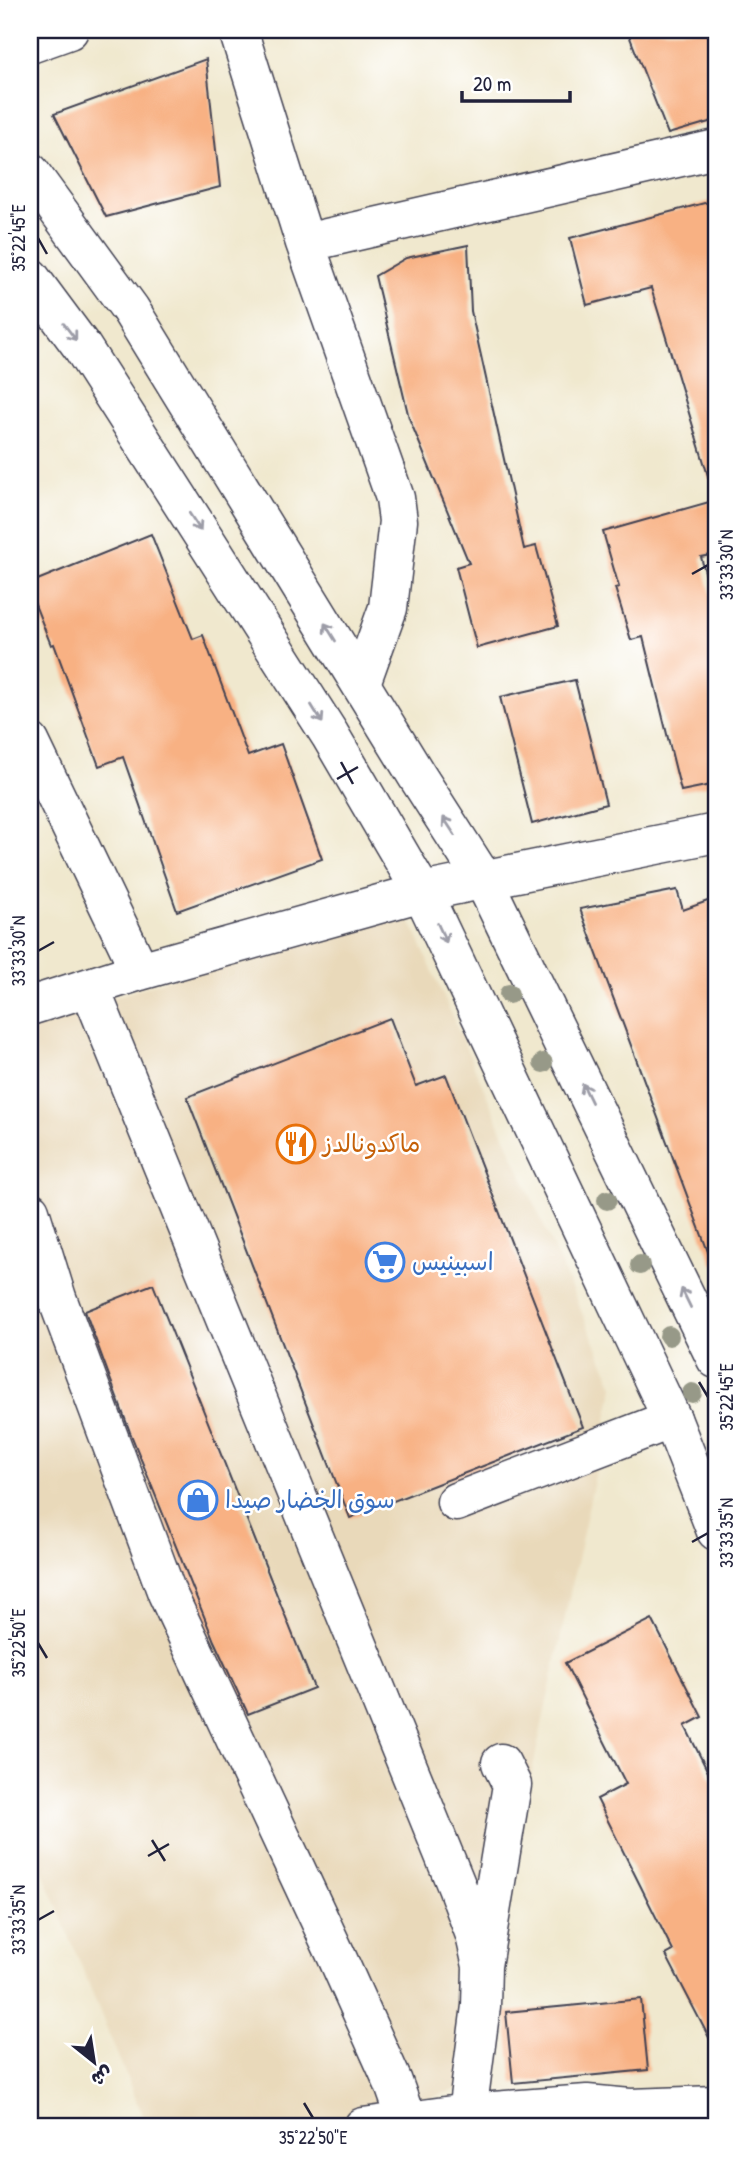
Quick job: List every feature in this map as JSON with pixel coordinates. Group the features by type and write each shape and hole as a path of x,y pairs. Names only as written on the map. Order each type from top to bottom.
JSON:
{"main road":[{"path":"30,44 69,30"},
{"path":"238,30 305,243 395,498 398,522 388,608 361,683"},
{"path":"305,243 716,149"},
{"path":"30,172 130,309 483,879 716,1359"},
{"path":"30,277 82,347 204,536 330,735 422,892 672,1419 716,1531"},
{"path":"30,742 140,971"},
{"path":"30,1006 140,971 422,892 716,833"},
{"path":"90,988 452,1874 475,1935 482,1966"},
{"path":"30,1211 57,1298 167,1593 336,1955 393,2082 408,2124"},
{"path":"456,1502 672,1419"},
{"path":"467,2113 481,2006 482,1966 512,1785 501,1763"},
{"path":"363,2127 408,2124 467,2113 587,2104 630,2108 716,2105"}],"shaded area":[{"path":"403,904 614,1386 465,2087 329,2127 147,2127 30,1840 30,1024"}],"building":[{"path":"627,30 716,30 716,120 668,134"},
{"path":"206,59 220,187 106,217 54,114"},
{"path":"716,200 716,478 709,479 651,288 587,305 570,238"},
{"path":"468,245 471,311 524,549 536,546 558,626 477,648 456,567 469,563 409,418 375,276 406,258"},
{"path":"716,500 716,554 701,557 716,612 716,784 681,791 643,637 631,640 615,588 619,587 603,532"},
{"path":"151,534 193,639 203,635 248,756 281,744 322,859 177,911 123,757 99,766 54,644 51,645 30,592 30,583"},
{"path":"575,680 606,804 532,824 500,697"},
{"path":"677,890 683,910 716,898 716,1264 713,1265 580,909"},
{"name":"اسبينيس","path":"390,1018 416,1086 446,1075 583,1427 350,1518 187,1097"},
{"name":"سوق الخضار صيدا","path":"153,1284 314,1688 248,1714 214,1641 130,1432 85,1311"},
{"path":"652,1619 702,1717 685,1726 716,1788 716,2051 666,1955 673,1951 597,1799 626,1784 565,1663"},
{"path":"641,1999 648,2070 513,2083 506,2012"}],"place":[{"name":"ماكدونالدز","path":"296,1144"},
{"name":"اسبينيس","path":"385,1262"},
{"name":"سوق الخضار صيدا","path":"198,1500"}]}
